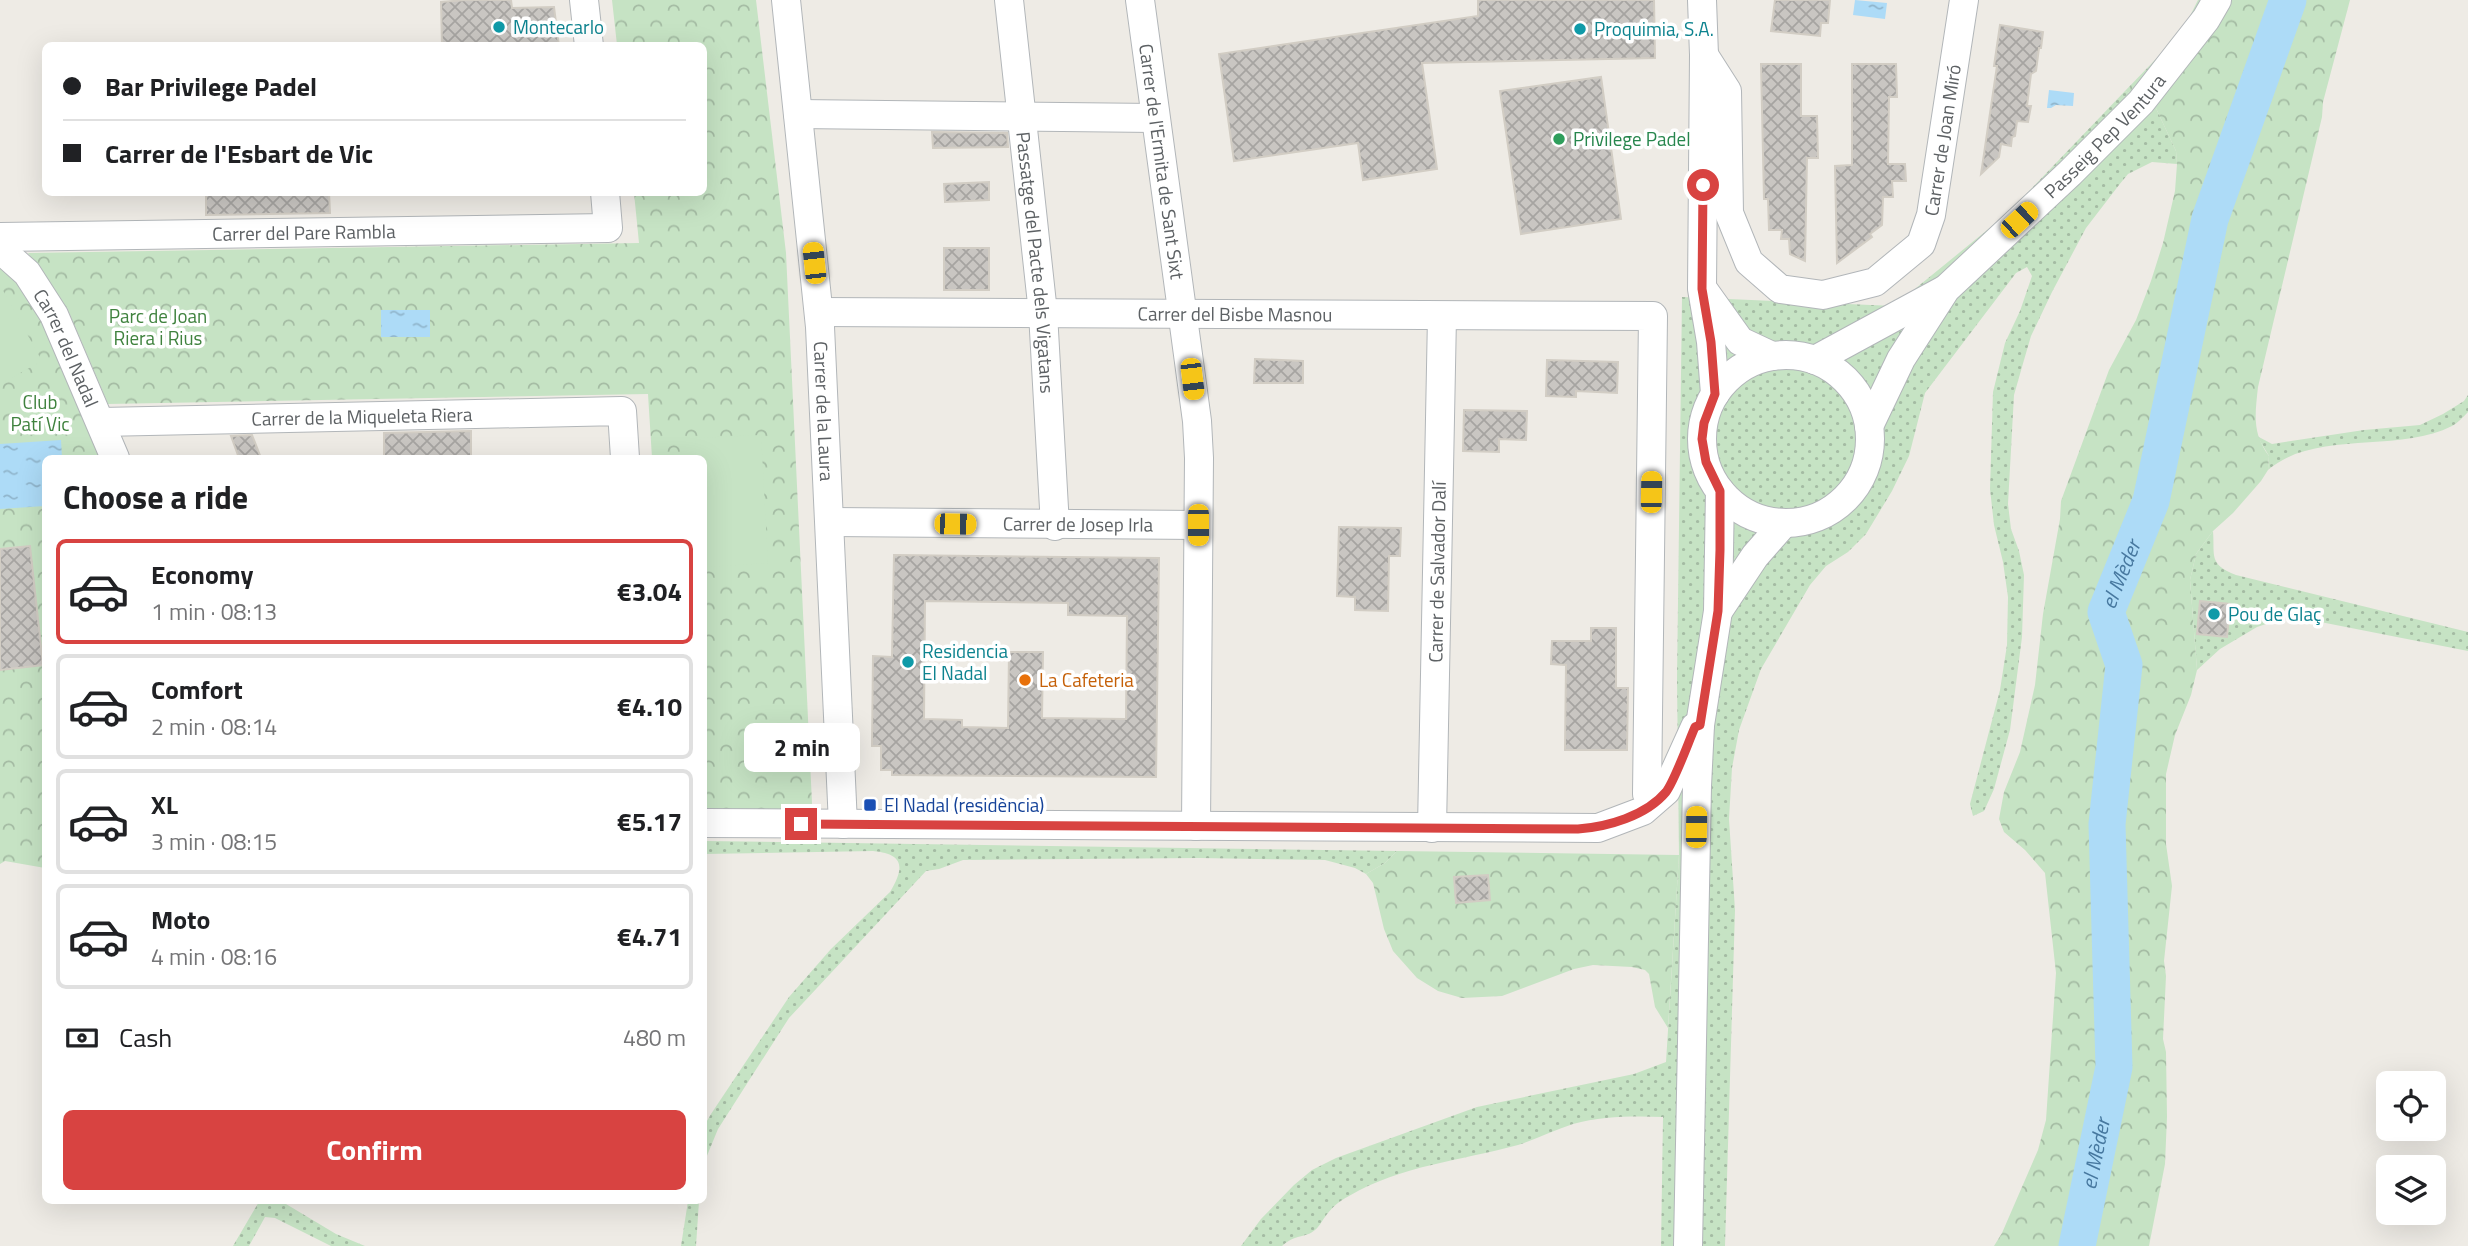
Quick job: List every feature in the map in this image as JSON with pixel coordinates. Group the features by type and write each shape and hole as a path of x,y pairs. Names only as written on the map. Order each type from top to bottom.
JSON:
{"street":[{"path":"583,0 588,42"},
{"name":"Carrer de la Laura","path":"786,0 819,312 831,522 843,824"},
{"name":"Passatge del Pacte dels Vigatans","path":"1009,0 1043,313 1055,526"},
{"name":"Carrer de l'Ermita de Sant Sixt","path":"1140,0 1197,421 1196,826"},
{"path":"1702,0 1702,289 1711,342 1715,394"},
{"name":"Carrer de Joan Miró","path":"1704,55 1727,90 1729,213 1749,262 1780,289 1823,295 1875,282 1921,244 1931,215 1964,0"},
{"name":"Passeig Pep Ventura","path":"1869,426 1901,359 1946,289 2070,173 2141,102 2206,19 2217,0"},
{"path":"798,114 1155,118"},
{"name":"Carrer del Pare Rambla","path":"0,236 608,228 606,196"},
{"name":"Carrer del Nadal","path":"0,249 27,273 54,315 114,455"},
{"path":"1894,266 1894,306 1946,289"},
{"path":"1702,289 1740,341 1772,356"},
{"name":"Passeig Pep Ventura","path":"1815,360 1946,289"},
{"name":"Carrer del Bisbe Masnou","path":"819,312 1653,316 1647,794"},
{"name":"Carrer de Salvador Dalí","path":"1432,828 1442,316"},
{"path":"1772,356 1801,356 1815,360 1828,366 1851,385 1865,410 1869,426 1868,456 1864,469 1846,498 1821,515 1784,523 1753,516 1720,491 1710,475 1703,449 1704,423 1715,394 1730,376 1742,367 1772,356"},
{"name":"Carrer de la Miqueleta Riera","path":"101,422 622,411 625,455"},
{"path":"1689,1246 1689,1121 1700,725 1718,611 1720,491"},
{"name":"Carrer de Josep Irla","path":"831,522 1055,526 1198,525"},
{"path":"1718,611 1755,556 1784,523"},
{"path":"707,823 1598,828 1643,811 1666,791 1695,727 1700,725"}],"green space":[{"name":"Parc de Joan Riera i Rius","path":"612,0 756,0 786,253 813,824 707,823 707,455 652,455 648,394 108,404 67,308 28,253 639,243 634,196 707,196 707,42 617,42"},
{"path":"2198,0 2350,0 2323,102 2322,117 2258,387 2256,423 2260,439 2269,456 2268,470 2196,554 2190,580 2197,670 2191,695 2175,735 2166,774 2166,844 2172,886 2164,961 2166,976 2163,1039 2166,1052 2167,1117 2165,1164 2149,1246 1994,1246 2038,1150 2046,1120 2056,973 2045,873 2025,850 2004,832 1999,819 2004,792 2020,752 2035,685 2061,501 2109,370 2136,320 2151,281 2175,191 2176,151 2154,104 2125,91 2182,32"},
{"path":"2125,91 2154,104 2176,151 2177,164 2152,162 2128,174 2086,228 2031,336 2014,395 2008,504 2011,529 2024,575 2022,637 2010,730 1994,789 1984,811 1973,816 1970,804 2000,690 2007,645 2008,597 1990,489 1993,392 2005,343 2032,276 2027,267 2016,273 1925,393 1909,456 1892,491 1866,534 1848,552 1826,566 1810,585 1761,669 1739,730 1732,768 1729,819 1735,910 1725,1246 1661,1246 1663,1117 1641,1117 1584,1121 1518,1145 1410,1170 1342,1200 1316,1229 1282,1246 1241,1246 1261,1219 1294,1185 1312,1170 1336,1158 1477,1107 1634,1074 1666,1062 1679,855 1677,679 1682,297 1894,306 2008,213"},
{"name":"Club Patí Vic","path":"0,265 18,282 49,328 73,382 100,455 42,455 42,867 5,861 0,864"},
{"path":"0,285 42,361 0,384"},
{"path":"2468,395 2468,412 2454,425 2430,434 2309,450 2287,457 2268,470 2269,456 2257,436 2272,444 2364,430 2420,425 2464,401"},
{"path":"761,435 768,563 707,567 707,455 696,455 695,438"},
{"path":"2213,531 2215,558 2227,571 2468,632 2468,651 2290,616 2257,627 2220,649 2197,670 2190,580 2196,554"},
{"path":"707,841 1397,851 1385,863 1366,874 1355,868 1325,860 1199,858 963,860 926,871 789,1018 718,1129 707,1156 707,1121 789,997 831,949 890,892 898,875 899,863 891,855 873,851 707,854"},
{"path":"1397,851 1679,855 1668,1028 1655,1007 1649,974 1645,970 1632,967 1593,965 1574,969 1502,996 1462,998 1438,991 1417,978 1393,951 1384,929 1373,883 1366,874 1385,863"},
{"path":"258,1204 286,1204 336,1234 365,1246 331,1246 275,1218 265,1217 249,1246 233,1246"},
{"path":"688,1204 699,1204 696,1246 681,1246"}],"water":[{"path":"1855,0 1887,3 1885,19 1853,15"},
{"path":"2049,90 2074,93 2073,106 2056,105 2047,108"},
{"path":"381,310 430,310 430,337 381,337"},
{"path":"61,440 62,455 42,455 42,506 0,509 0,444"}],"building":[{"name":"Montecarlo","path":"511,0 512,8 554,7 558,42 442,42 441,2"},
{"path":"1478,0 1654,0 1655,58 1422,63 1437,169 1363,180 1358,143 1234,161 1219,54 1478,16"},
{"path":"1775,0 1830,0 1828,23 1821,23 1820,36 1771,31"},
{"path":"2000,25 2043,32 2041,48 2036,71 2031,74 2028,122 2017,121 2011,146 2001,144 1999,157 1981,174 1997,66 1994,66"},
{"path":"1761,64 1801,64 1801,116 1817,116 1818,158 1807,158 1805,261 1790,254 1789,239 1781,239 1782,230 1769,230 1768,199 1764,199"},
{"path":"1852,64 1896,64 1897,97 1889,97 1888,164 1905,164 1906,181 1892,181 1893,197 1883,197 1882,225 1870,234 1872,237 1837,263 1835,166 1852,165"},
{"name":"Privilege Padel","path":"1601,77 1621,219 1521,234 1500,91"},
{"path":"932,132 1007,133 1008,147 933,148"},
{"path":"989,182 989,200 945,202 944,184"},
{"path":"206,196 329,196 330,213 206,215"},
{"path":"944,248 989,248 989,290 944,290"},
{"path":"1255,359 1303,361 1303,383 1254,383"},
{"path":"1547,360 1618,362 1617,393 1576,391 1576,397 1546,396"},
{"path":"1464,410 1527,411 1526,440 1499,439 1499,452 1463,451"},
{"path":"471,431 471,455 384,455 384,433"},
{"path":"252,435 260,455 238,455 231,436"},
{"path":"1339,527 1401,528 1400,556 1389,556 1388,611 1355,610 1355,597 1337,596"},
{"path":"30,546 42,665 0,670 0,549"},
{"path":"894,555 1159,558 1156,777 892,775 892,770 881,770 881,746 872,746 873,656 892,657","holes":["925,601 1068,603 1068,615 1127,616 1126,719 1042,718 1043,652 1009,652 1008,728 962,727 962,720 924,719"]},
{"name":"Pou de Glaç","path":"2200,601 2230,604 2227,637 2197,634"},
{"path":"1591,628 1616,628 1616,688 1628,688 1627,750 1565,750 1566,665 1551,664 1552,641 1591,641"},
{"path":"1488,875 1490,900 1456,903 1454,877"}],"waterway":[{"name":"el Mèder","path":"2077,1246 2114,1067 2107,824 2124,665 2106,612 2151,501 2210,219 2288,0"}],"place":[{"name":"Montecarlo","path":"499,27"},
{"name":"Proquimia, S.A.","path":"1580,29"},
{"name":"Privilege Padel","path":"1559,139"},
{"name":"Pou de Glaç","path":"2214,614"},
{"name":"Residencia El Nadal","path":"908,662"},
{"name":"La Cafeteria","path":"1025,680"},
{"name":"El Nadal (residència)","path":"870,805"}],"route":[{"path":"801,824 1578,829 1598,828 1643,811 1666,791 1695,727 1700,725 1718,611 1720,491 1710,475 1702,439 1708,409 1715,394 1711,342 1702,289 1703,185"}]}
